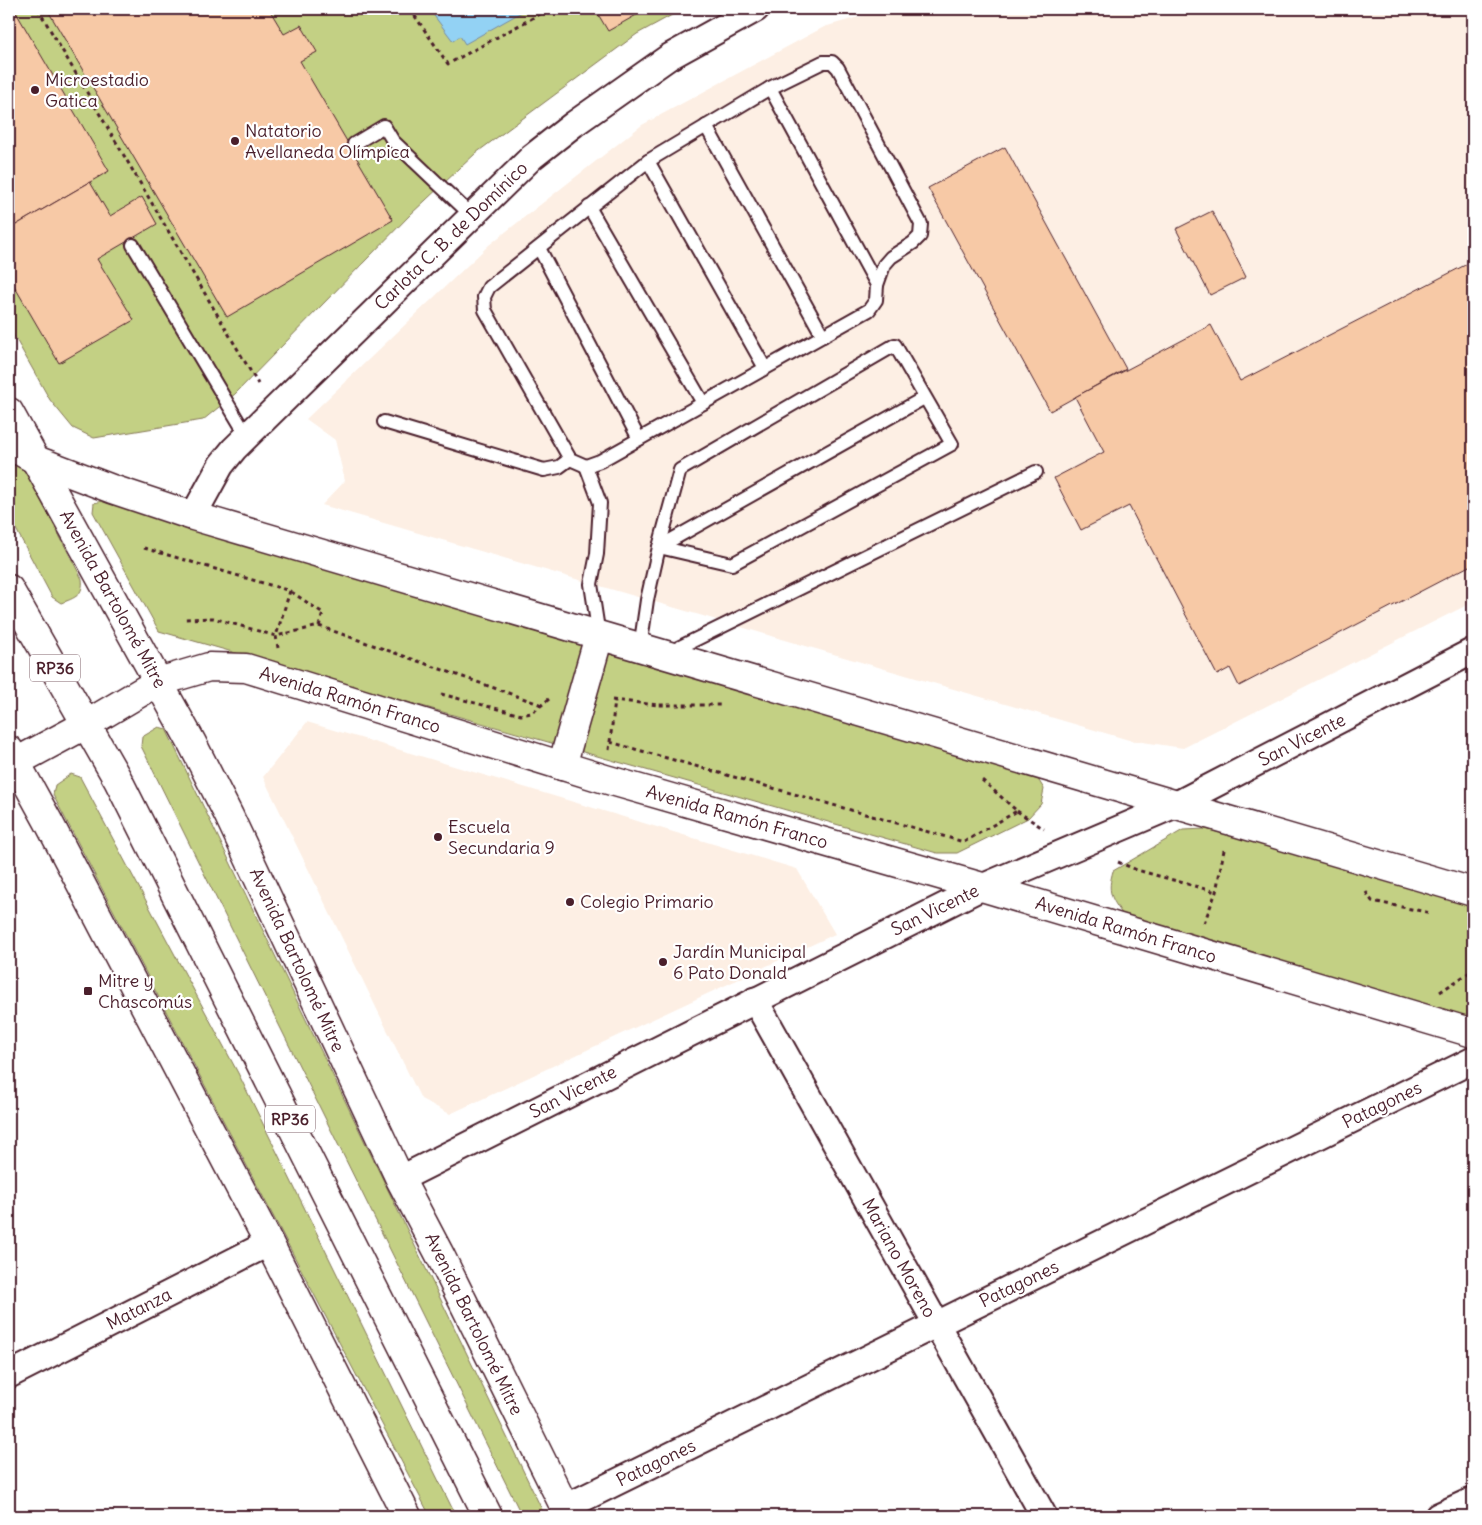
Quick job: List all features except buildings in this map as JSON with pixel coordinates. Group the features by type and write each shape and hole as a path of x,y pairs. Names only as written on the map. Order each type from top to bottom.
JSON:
{"main road":[{"name":"Avenida Bartolomé Mitre","path":"9,412 158,682 225,808 400,1179 441,1257 566,1512"},
{"path":"9,445 36,460 112,489 193,516 1473,892"},
{"name":"RP36","path":"9,589 123,788 488,1516"},
{"path":"562,766 599,636"},
{"name":"Avenida Ramón Franco","path":"11,759 88,724 158,682 209,667 246,668 605,779 982,887 1473,1032"},
{"path":"11,759 269,1243 407,1516"}],"street":[{"name":"Carlota C. B. de Domínico","path":"193,516 221,465 234,449 532,157 669,57 756,9"},
{"name":"San Vicente","path":"400,1179 982,887 1175,805 1473,651"},
{"name":"Mariano Moreno","path":"755,1000 1044,1516"},
{"name":"Patagones","path":"566,1512 936,1325 1473,1060"},
{"name":"Matanza","path":"9,1375 269,1243"},
{"path":"1438,1516 1473,1500"}],"lane":[{"path":"823,62 832,62 838,68 920,224 920,236 913,243 891,257 881,272 877,285 876,300 869,310 600,461 586,466 570,459 485,310 484,297 490,287 648,161 770,88 823,62"},
{"path":"770,88 877,285"},
{"path":"354,144 384,126 393,141 471,215"},
{"path":"706,126 823,336"},
{"path":"648,161 764,368"},
{"path":"589,207 703,403"},
{"path":"133,245 247,436"},
{"path":"539,248 639,439"},
{"path":"659,547 732,564 952,444 895,345 680,470 659,547 647,600 652,652 1036,472"},
{"path":"659,547 924,398"},
{"path":"384,422 544,470 559,467 570,459"},
{"path":"586,466 600,503 597,554 591,584 599,636"}],"path":[{"path":"38,9 261,389"},
{"path":"410,9 448,64 550,9"},
{"path":"144,548 290,591 323,613 319,626"},
{"path":"279,651 276,636 290,591"},
{"path":"184,619 213,618 276,636 319,626 542,705"},
{"path":"438,694 521,715 532,713 549,699 558,698 600,706 605,700 658,705 732,705"},
{"path":"605,779 615,701"},
{"path":"610,742 964,842 1017,811 980,778"},
{"path":"1200,930 1216,892 1225,848"},
{"path":"1433,996 1473,970"}],"shaded area":[{"path":"886,9 1473,9 1473,602 1183,748 1129,740 322,505 345,481 335,440 306,419 489,245 642,125 824,27"},
{"name":"Colegio Primario","path":"307,722 797,869 835,934 450,1114 421,1099 263,777"}],"green space":[{"path":"9,9 683,9 637,34 476,153 410,215 235,394 203,420 94,438 73,428 50,400 9,327"},
{"path":"9,461 24,468 82,579 82,589 78,595 61,603 52,597 9,516"},
{"path":"102,501 1024,767 1036,776 1044,789 1041,804 1028,818 957,853 937,853 159,631 93,512 94,503"},
{"path":"159,727 166,729 545,1516 522,1516 141,746 142,737"},
{"path":"71,774 80,777 238,1073 456,1516 430,1516 53,795 55,785"},
{"path":"1206,829 1473,904 1473,1018 1123,915 1110,890 1113,871 1183,830"}],"water":[{"path":"429,9 527,9 465,44 460,36 453,41"}],"place":[{"name":"Microestadio Gatica","path":"35,90"},
{"name":"Natatorio Avellaneda Olímpica","path":"235,141"},
{"name":"Escuela Secundaria 9","path":"438,837"},
{"name":"Colegio Primario","path":"570,902"},
{"name":"Jardín Municipal 6 Pato Donald","path":"663,962"},
{"name":"Mitre y Chascomús","path":"88,991"}]}
